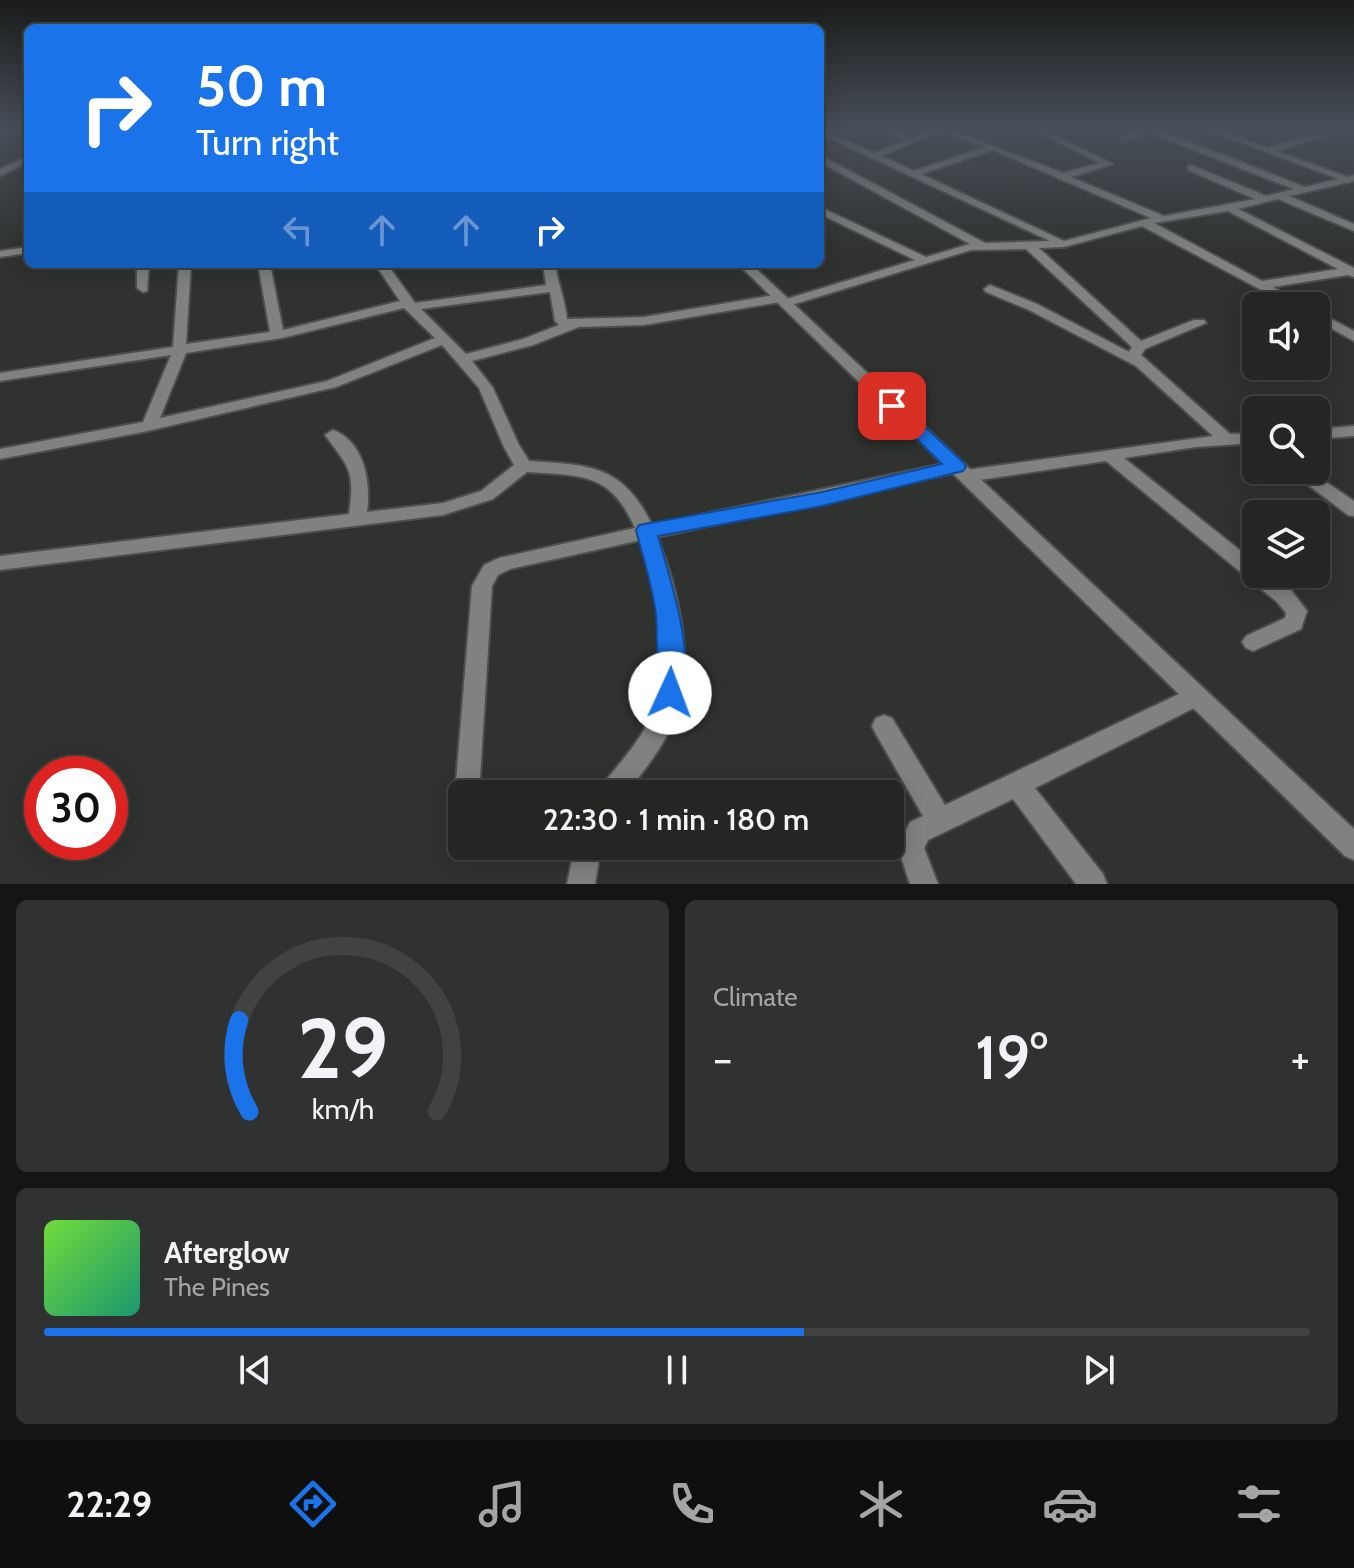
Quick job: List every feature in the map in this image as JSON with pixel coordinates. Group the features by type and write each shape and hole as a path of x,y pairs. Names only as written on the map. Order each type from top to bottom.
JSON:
{"street":[{"path":"846,170 981,245"},
{"path":"905,170 1064,244"},
{"path":"913,174 924,170"},
{"path":"1050,170 1163,219"},
{"path":"1064,176 1085,170"},
{"path":"1196,170 1268,200"},
{"path":"1254,170 1307,191"},
{"path":"1325,170 1352,180"},
{"path":"550,268 553,288 558,292 561,321 575,324 644,321 783,301 981,245 1064,244 1143,222 1229,208 1352,180"},
{"path":"1282,197 1354,228"},
{"path":"1229,208 1352,272"},
{"path":"824,212 924,260"},
{"path":"1143,222 1273,292"},
{"path":"1028,244 1139,346"},
{"path":"0,254 24,251"},
{"path":"143,268 143,288"},
{"path":"150,425 179,352 185,268"},
{"path":"265,268 277,335"},
{"path":"384,268 409,305 481,380 512,452 524,466"},
{"path":"748,268 1354,847"},
{"path":"1259,285 1352,272"},
{"path":"1,378 277,335 409,305 553,288"},
{"path":"990,289 1033,307 1139,362"},
{"path":"1199,323 1139,346 1134,356 1228,441"},
{"path":"1330,323 1354,337"},
{"path":"462,359 528,342 575,324"},
{"path":"0,454 150,425 331,384 444,339"},
{"path":"1330,433 1354,431"},
{"path":"333,435 354,456 363,477 357,520"},
{"path":"468,780 482,586 488,575 506,563 647,530 961,472 1242,440"},
{"path":"1108,454 1242,563"},
{"path":"0,563 465,504 487,495 524,466 594,473 625,495 647,530 668,612 673,677 667,710 621,780"},
{"path":"1316,484 1354,510"},
{"path":"1253,642 1294,623 1297,611 1272,588"},
{"path":"924,884 911,848 919,831 1196,696"},
{"path":"884,726 940,820"},
{"path":"1017,784 1093,884"},
{"path":"581,884 585,860"}],"route":[{"path":"670,693 673,677 668,612 647,530 822,499 957,467 892,406"}]}
